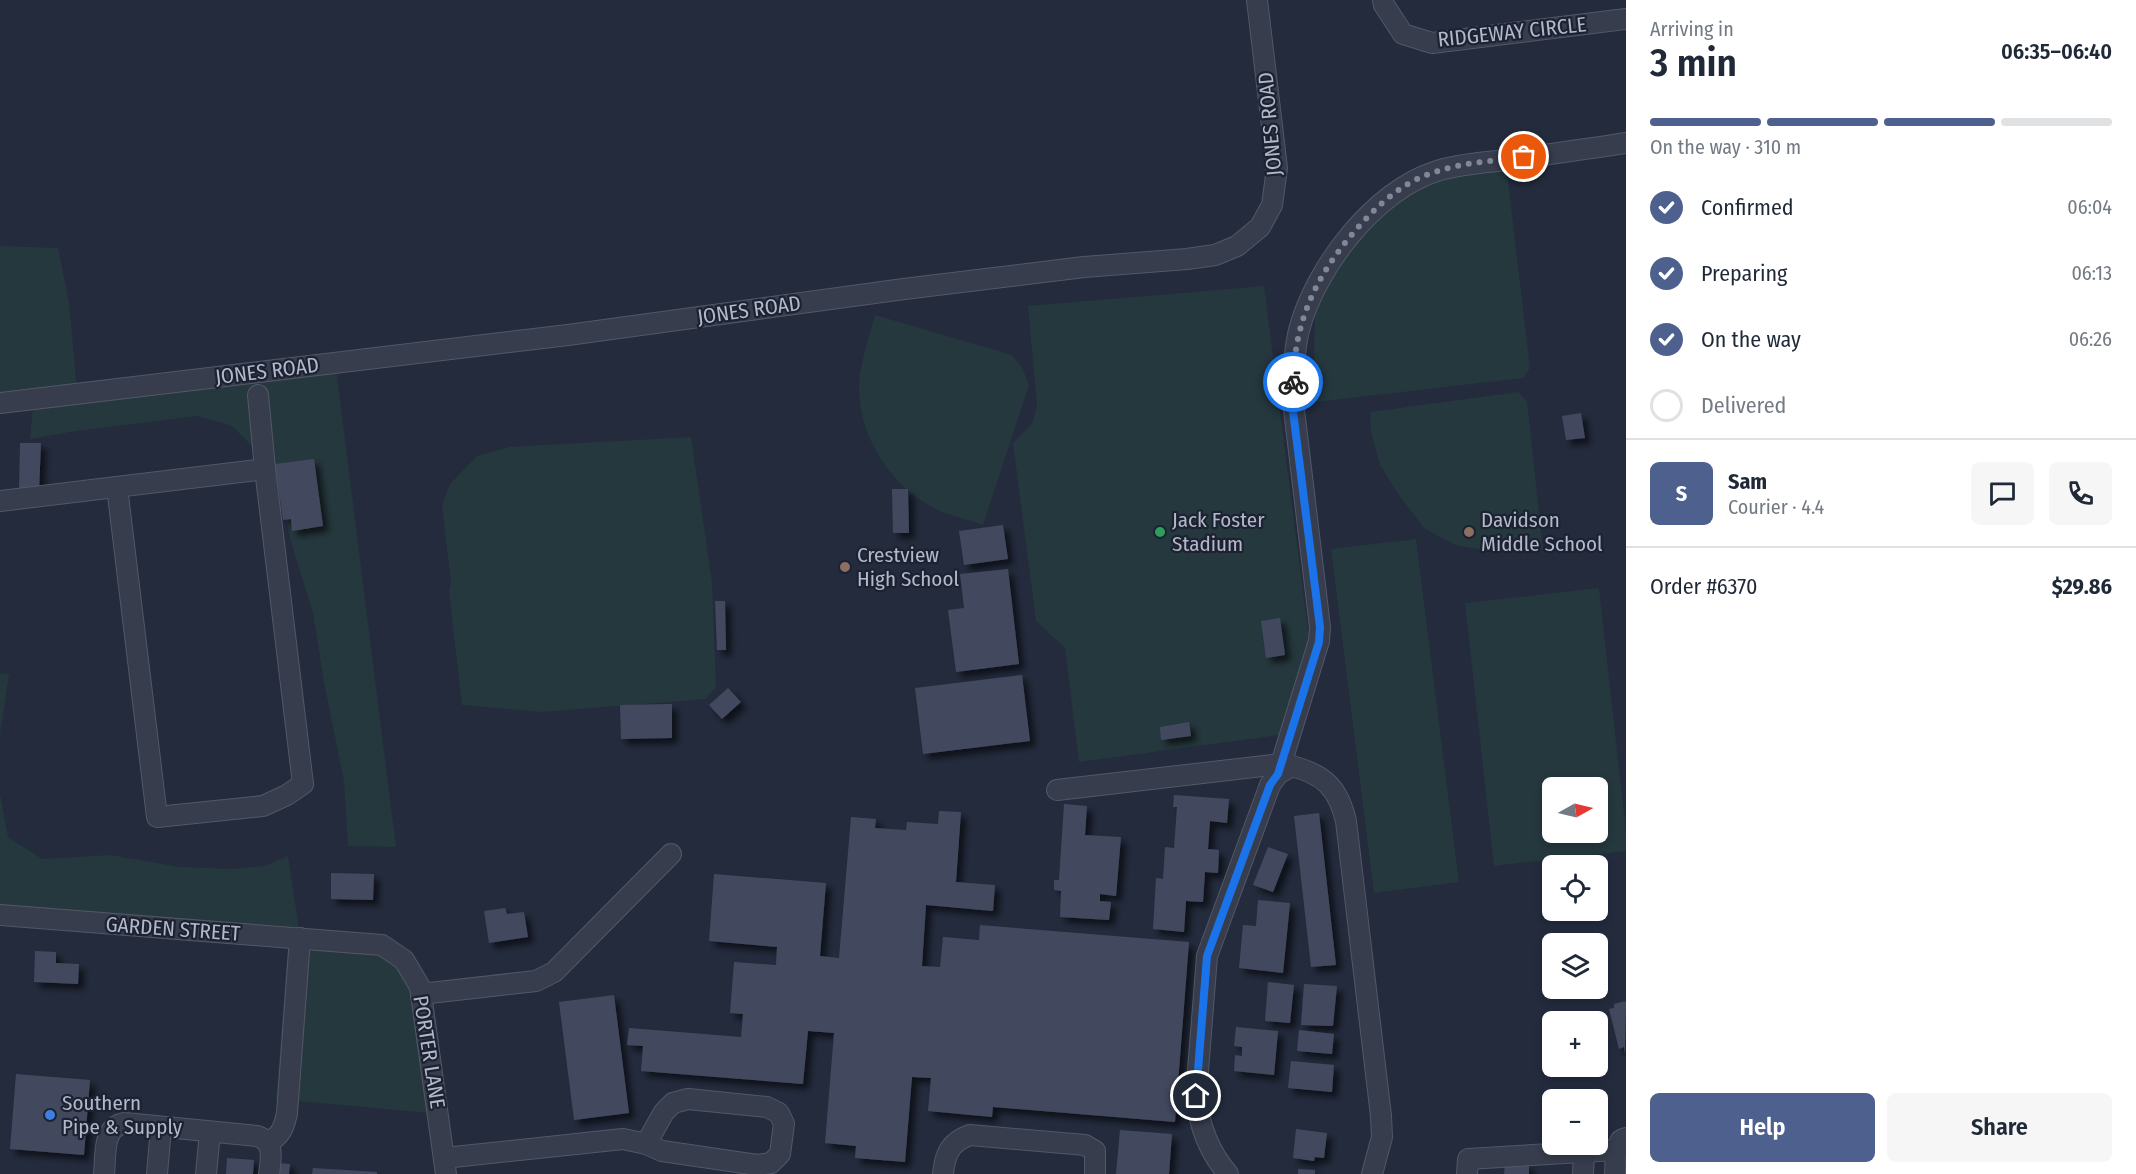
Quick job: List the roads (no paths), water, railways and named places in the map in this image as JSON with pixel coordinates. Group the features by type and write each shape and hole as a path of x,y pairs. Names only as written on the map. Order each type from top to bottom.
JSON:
{"street":[{"name":"JONES ROAD","path":"0,404 568,335 904,289 1084,267 1215,255 1237,246 1260,227 1272,206 1274,195 1276,158 1257,0"},
{"name":"RIDGEWAY CIRCLE","path":"1383,0 1402,34 1432,43 1626,19"},
{"path":"1228,1174 1206,1140 1198,1118 1196,1096 1207,956 1270,785 1279,769 1316,655 1320,627 1292,393 1293,359 1299,330 1317,284 1329,262 1348,238 1379,206 1408,183 1437,171 1470,164 1626,143"},
{"path":"117,487 157,817 263,806 287,795 303,784 258,395"},
{"path":"0,501 265,469"},
{"path":"1057,790 1292,766 1313,772 1331,786 1342,804 1344,813 1381,1116 1382,1137 1372,1174"},
{"path":"421,994 536,981 550,976 671,854"},
{"name":"GARDEN STREET","path":"0,915 346,942"},
{"path":"268,1143 284,1128 287,1113 300,938"},
{"name":"PORTER LANE","path":"346,942 382,945 397,954 412,971 420,987 445,1166"},
{"path":"445,1166 623,1139 646,1144 662,1151 757,1165 771,1162 780,1154 784,1124 779,1113 767,1107 688,1099 674,1103 664,1112 646,1144"},
{"path":"104,1174 108,1136 112,1128 125,1123 257,1136 268,1143 271,1154 269,1174"},
{"path":"157,1174 161,1127"},
{"path":"206,1174 210,1132"},
{"path":"943,1174 945,1157 952,1145 970,1136 1085,1145 1095,1151 1095,1174"},
{"path":"1614,1174 1621,1144"},
{"path":"1467,1174 1468,1159 1542,1155"},
{"path":"1583,1174 1584,1155"}],"place":[{"name":"Jack Foster Stadium","path":"1160,532"},
{"name":"Davidson Middle School","path":"1469,532"},
{"name":"Crestview High School","path":"845,567"},
{"name":"Southern Pipe & Supply","path":"50,1115"}]}
